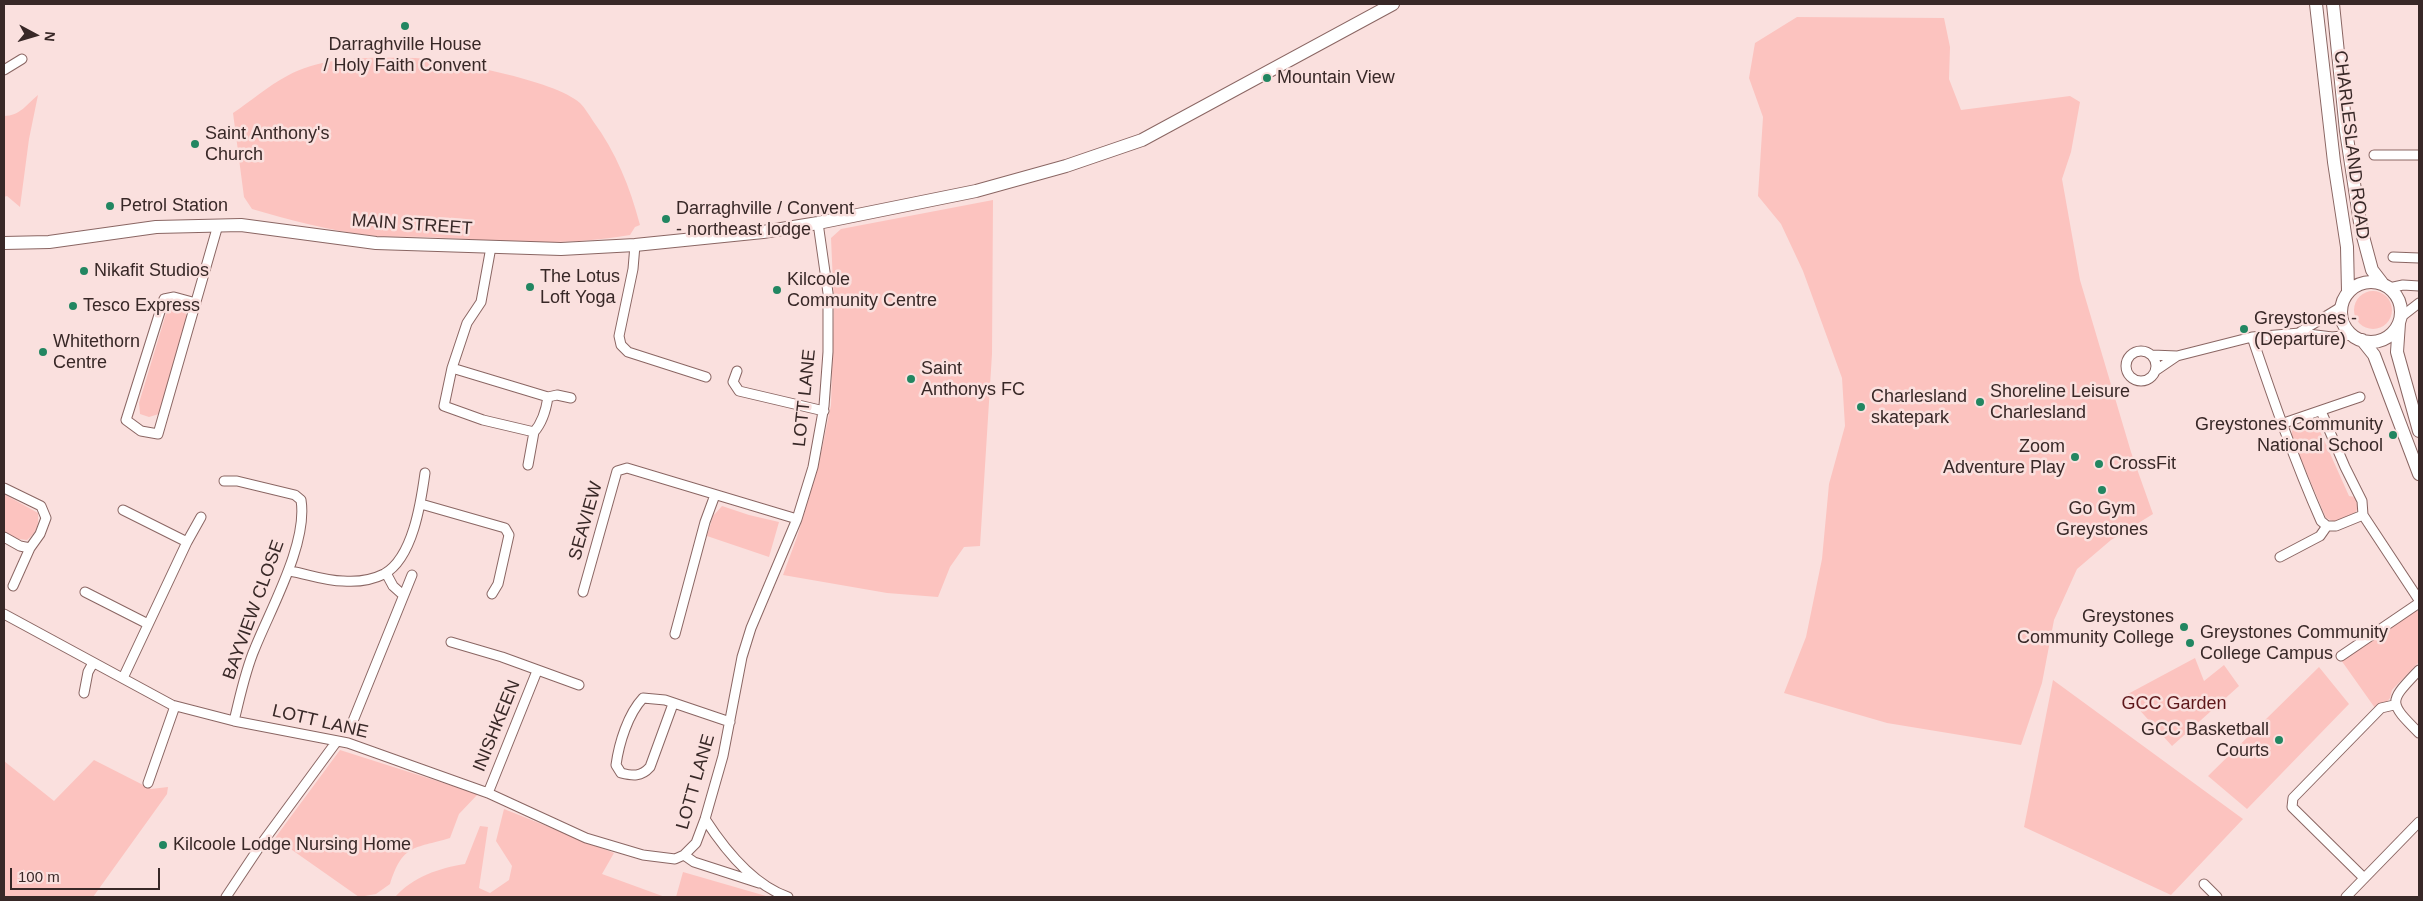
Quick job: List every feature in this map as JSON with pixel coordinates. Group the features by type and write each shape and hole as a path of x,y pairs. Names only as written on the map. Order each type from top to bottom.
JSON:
{"main road":[{"name":"MAIN STREET","path":"4,243 49,242 150,227 241,225 376,243 562,248 635,245 763,232 818,223 976,190 1066,166 1142,140 1394,4"},
{"name":"CHARLESLAND ROAD","path":"2316,4 2333,152 2347,247 2348,292"},
{"name":"CHARLESLAND ROAD","path":"2333,4 2346,131 2361,230 2372,270 2386,286"},
{"path":"2419,430 2397,352 2400,320 2399,301 2386,286 2363,282 2348,292 2341,307 2342,320 2374,354 2419,474"},
{"path":"2357,338 2382,340 2394,332 2400,320"}],"street":[{"path":"4,70 22,59"},
{"path":"2374,154 2419,155"},
{"name":"LOTT LANE","path":"4,614 175,706 234,721 348,742 488,793 586,838 643,855 675,858 684,855 696,843 705,819 723,756 742,657 751,628 797,519 813,467 824,411 828,352 828,293 818,223"},
{"path":"196,304 174,297 164,299 126,420 141,431 158,434 196,304 218,225"},
{"path":"635,245 633,269 619,336 621,345 628,352 706,377"},
{"path":"491,247 481,302 467,323 452,368 444,406 447,409 534,432"},
{"path":"2392,258 2419,258"},
{"path":"2386,286 2419,286"},
{"path":"2400,320 2419,303"},
{"path":"2300,333 2341,307"},
{"path":"2177,356 2155,371 2149,379 2140,381 2131,377 2126,368 2128,359 2134,352 2144,351 2152,355 2177,356 2252,337 2300,333 2357,338"},
{"path":"2252,337 2281,424 2321,520 2327,526 2336,526 2363,515"},
{"path":"2152,355 2156,363 2155,371"},
{"path":"452,368 548,397 557,395 571,398"},
{"path":"737,371 733,382 739,391 824,411"},
{"path":"528,465 534,432 543,417 548,397"},
{"path":"2281,424 2360,398"},
{"path":"2321,411 2345,468 2362,501 2363,515 2419,602 2341,656"},
{"name":"SEAVIEW","path":"584,592 617,471 627,468 640,471 797,519"},
{"path":"290,571 341,581 372,578 386,573 397,562 407,545 421,504 425,473"},
{"name":"BAYVIEW CLOSE","path":"224,481 236,481 290,494 301,500 303,511 290,571 254,648 234,721"},
{"path":"4,488 41,506 46,518 40,534 30,548 13,586"},
{"path":"675,634 705,522 715,495"},
{"path":"421,504 505,528 509,535 498,584 492,594"},
{"path":"123,510 187,542"},
{"path":"123,678 201,516"},
{"path":"2280,556 2320,536 2327,526"},
{"path":"4,537 20,546 30,548"},
{"path":"386,573 393,586 403,596"},
{"path":"353,721 412,575"},
{"path":"85,592 148,624"},
{"name":"INISHKEEN","path":"451,642 502,657 579,685"},
{"path":"84,693 88,672 93,662"},
{"path":"2419,670 2396,694 2394,705 2399,713 2419,733"},
{"name":"INISHKEEN","path":"488,793 537,671"},
{"path":"673,704 650,767 644,774 635,775 620,772 616,765 618,754 638,703 643,698 651,697 730,722"},
{"path":"2364,878 2292,807 2293,798 2381,708 2394,705"},
{"path":"148,782 175,706"},
{"path":"226,897 262,843 337,741"},
{"path":"705,819 718,839 762,884"},
{"path":"2346,897 2419,822"},
{"path":"684,855 694,862 762,884 788,897"},
{"path":"2204,884 2217,897"}],"green space":[{"name":"Shoreline Leisure Charlesland","path":"1797,17 1944,18 1950,47 1949,79 1961,110 2070,96 2080,102 2071,152 2062,179 2080,280 2131,452 2153,514 2111,540 2077,569 2054,620 2042,683 2021,745 1887,723 1784,693 1806,637 1822,559 1829,484 1845,426 1842,378 1803,271 1781,224 1758,196 1763,117 1749,78 1755,43"},
{"path":"415,58 476,67 526,79 567,95 580,103 609,145 627,184 640,225 635,227 630,235 584,241 516,242 367,235 294,221 252,209 244,197 233,113 280,80 317,64 350,59"},
{"path":"38,95 29,139 20,207 7,196 4,197 4,116 19,112"},
{"name":"Saint Anthonys FC","path":"993,200 992,354 980,546 964,547 950,567 938,597 887,593 783,575 797,537 818,467 831,405 834,306 831,238 841,229"},
{"path":"2373,291 2386,297 2392,310 2386,323 2373,329 2360,323 2354,310 2360,297"},
{"path":"178,302 184,306 187,318 159,414 149,417 140,414 139,403 168,307 170,304"},
{"path":"2316,422 2349,496 2355,497 2358,508 2355,513 2335,522 2326,518 2291,436 2293,428"},
{"path":"4,494 38,513 37,528 27,540 18,539 4,533"},
{"path":"722,506 779,522 769,557 707,536 713,516"},
{"path":"2414,611 2419,611 2419,662 2392,690 2390,698 2386,703 2375,708 2341,660"},
{"name":"GCC Garden","path":"2195,658 2204,681 2224,665 2239,686 2172,746 2126,695"},
{"name":"GCC Basketball Courts","path":"2319,667 2349,704 2247,809 2208,776"},
{"path":"2053,680 2243,819 2171,895 2024,827"},
{"path":"340,750 478,794 459,814 450,838 411,850 400,861 390,884 376,894 359,897 275,838"},
{"path":"94,760 151,789 168,787 167,794 93,897 4,897 4,761 54,801"},
{"path":"504,809 614,853 602,874 665,897 395,897 410,884 427,874 465,864 480,826 488,827 479,888 490,893 509,880 512,866 496,841"},
{"path":"683,872 766,896 676,897"}],"place":[{"name":"Darraghville House / Holy Faith Convent","path":"405,26"},
{"name":"Mountain View","path":"1267,78"},
{"name":"Saint Anthony's Church","path":"195,144"},
{"name":"Petrol Station","path":"110,206"},
{"name":"Darraghville / Convent - northeast lodge","path":"666,219"},
{"name":"Nikafit Studios","path":"84,271"},
{"name":"The Lotus Loft Yoga","path":"530,287"},
{"name":"Kilcoole Community Centre","path":"777,290"},
{"name":"Tesco Express","path":"73,306"},
{"name":"Greystones - (Departure)","path":"2244,329"},
{"name":"Whitethorn Centre","path":"43,352"},
{"name":"Saint Anthonys FC","path":"911,379"},
{"name":"Shoreline Leisure Charlesland","path":"1980,402"},
{"name":"Charlesland skatepark","path":"1861,407"},
{"name":"Greystones Community National School","path":"2393,435"},
{"name":"Zoom Adventure Play","path":"2075,457"},
{"name":"CrossFit","path":"2099,464"},
{"name":"Go Gym Greystones","path":"2102,490"},
{"name":"Greystones Community College","path":"2184,627"},
{"name":"Greystones Community College Campus","path":"2190,643"},
{"name":"GCC Basketball Courts","path":"2279,740"},
{"name":"Kilcoole Lodge Nursing Home","path":"163,845"}]}
